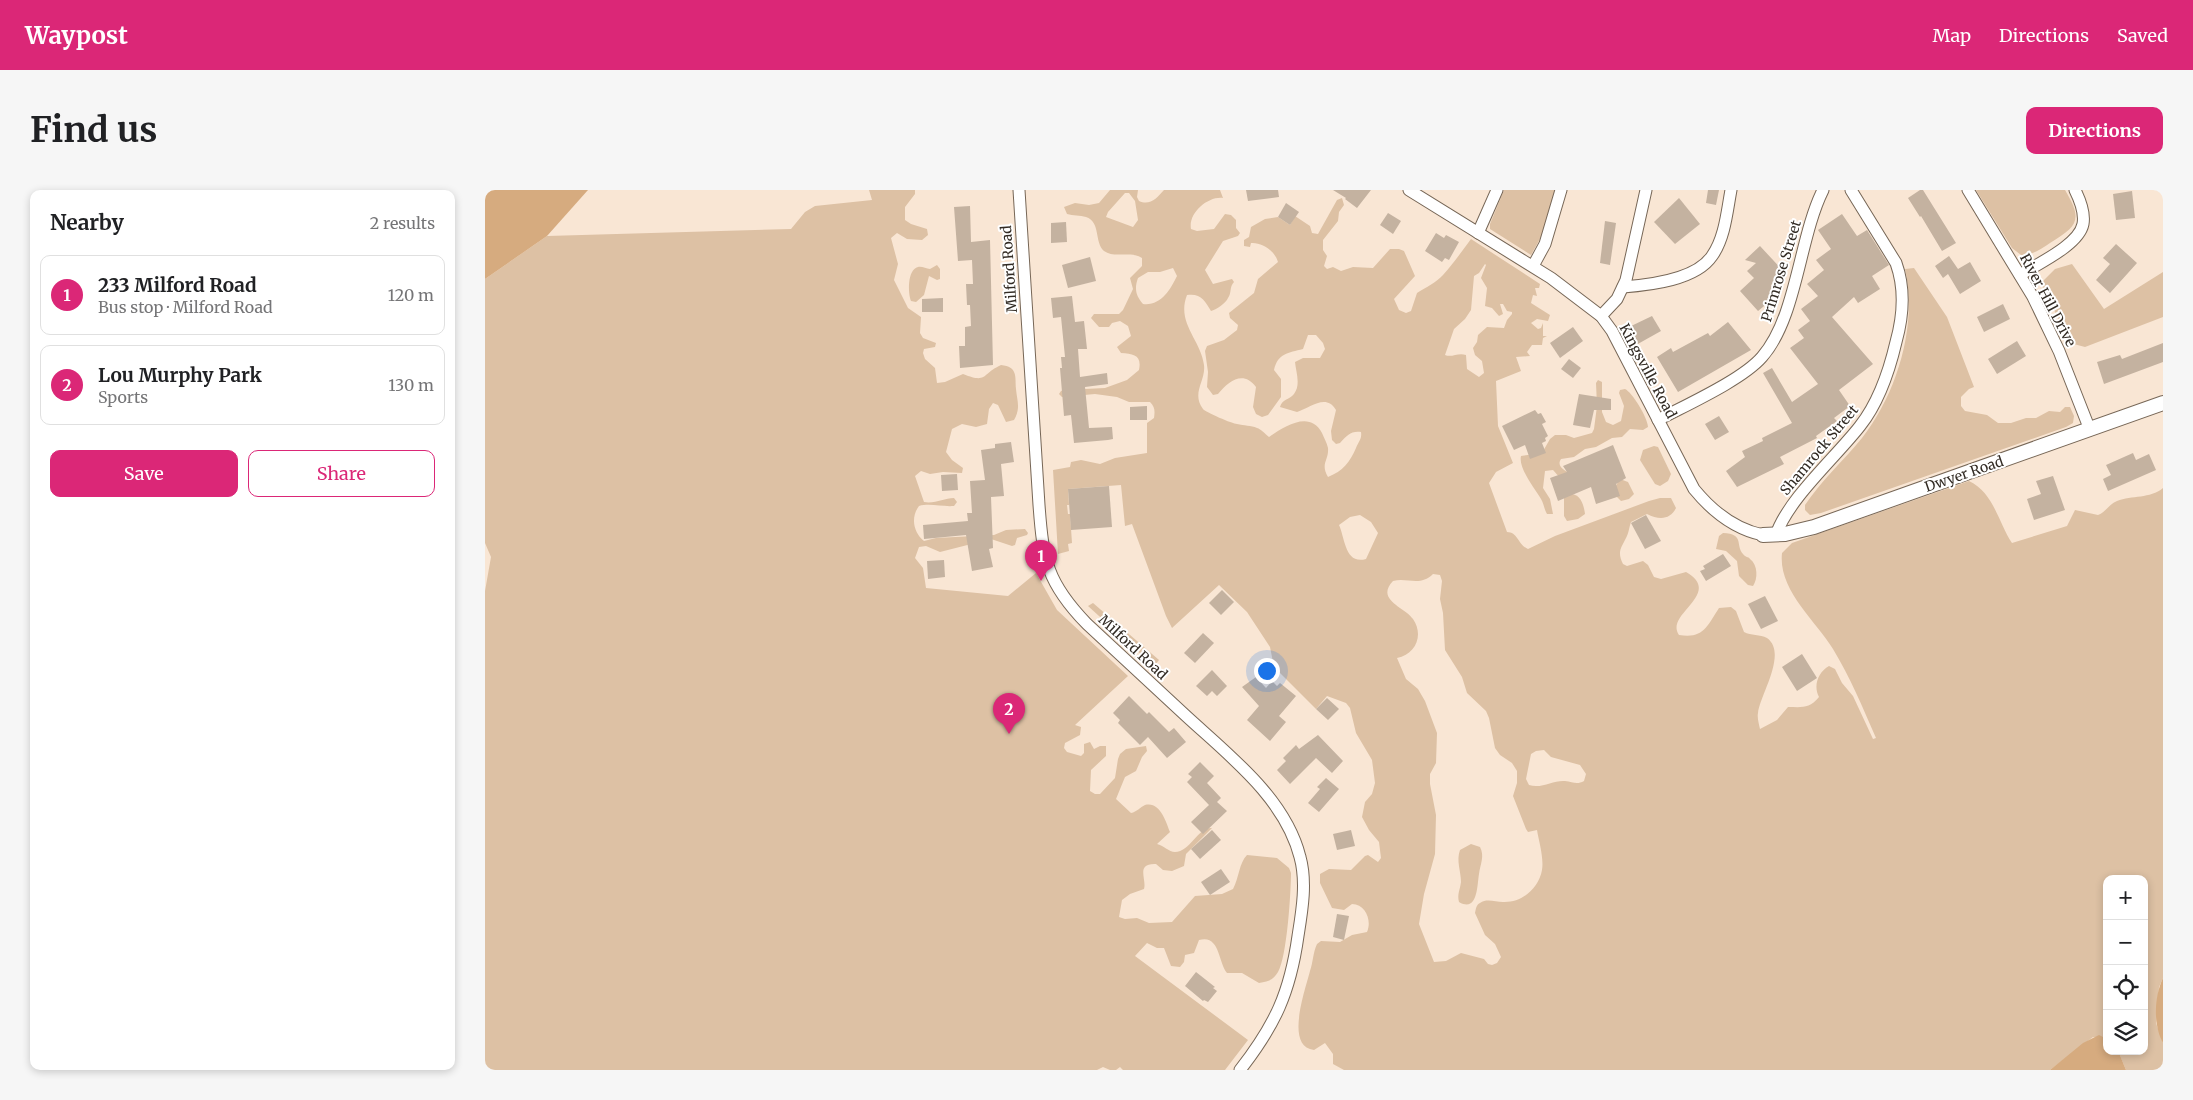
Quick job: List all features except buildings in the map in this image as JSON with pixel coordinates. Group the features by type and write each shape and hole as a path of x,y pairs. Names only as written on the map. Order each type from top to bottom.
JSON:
{"street":[{"name":"Milford Road","path":"1019,190 1039,504 1043,546 1052,578 1065,600 1087,624 1256,783 1281,814 1301,859 1303,884 1300,924 1293,965 1285,996 1266,1035 1240,1070"},
{"name":"Kingsville Road","path":"1409,190 1533,266 1601,316 1615,338 1687,478 1702,498 1735,526 1770,535"},
{"path":"1478,233 1497,190"},
{"path":"1533,266 1545,244 1561,190"},
{"path":"1601,316 1617,299 1623,287 1646,190"},
{"path":"1623,287 1663,282 1691,272 1706,264 1716,249 1722,233 1731,190"},
{"name":"Primrose Street","path":"1658,420 1742,374 1767,351 1781,325 1823,190"},
{"name":"Shamrock Street","path":"1770,535 1786,513 1861,426 1872,409 1890,367 1899,332 1902,302 1899,272 1896,263 1851,190"},
{"name":"River Hill Drive","path":"1968,190 2020,274 2059,351 2089,430"},
{"path":"2020,274 2062,248 2079,233 2083,216 2075,190"},
{"name":"Dwyer Road","path":"1770,535 1820,525 2163,403"}],"shaded area":[{"path":"485,190 588,190 547,236 485,279"},
{"path":"869,190 915,190 915,194 905,207 905,220 927,229 928,235 922,240 907,239 897,233 891,238 898,264 894,280 908,308 921,317 920,333 923,338 936,343 935,347 924,349 923,353 925,359 935,368 937,383 945,382 963,374 981,378 1001,365 1010,368 1015,373 1018,408 1014,420 1006,422 998,405 993,403 989,409 987,424 976,427 962,424 952,429 946,452 952,460 963,468 962,473 943,472 930,474 921,471 915,476 924,502 954,498 957,502 954,506 919,506 916,511 914,525 924,541 936,538 994,535 1006,530 1025,529 1028,533 1017,538 1015,545 1012,546 991,539 940,552 926,546 919,547 915,558 923,568 926,588 1008,596 1036,573 1057,610 1128,676 1075,725 1081,727 1080,735 1065,743 1064,748 1067,752 1081,756 1084,753 1084,744 1090,742 1094,749 1106,746 1106,756 1091,770 1090,791 1100,794 1115,778 1118,759 1120,754 1126,749 1146,746 1147,751 1136,771 1125,777 1116,799 1131,813 1145,805 1155,806 1162,813 1170,832 1157,844 1173,852 1185,848 1202,831 1212,828 1186,854 1184,866 1172,871 1163,870 1156,864 1146,866 1143,872 1144,889 1130,894 1122,900 1119,917 1125,919 1137,918 1149,923 1172,922 1195,896 1222,894 1233,889 1242,862 1247,855 1277,858 1289,868 1291,873 1286,939 1278,972 1270,980 1259,983 1242,973 1227,973 1215,945 1206,939 1199,940 1194,953 1185,955 1184,962 1180,967 1171,966 1164,948 1157,948 1147,943 1135,956 1248,1040 1225,1070 1123,1070 1120,1067 1116,1070 1110,1070 1103,1067 1097,1070 485,1070 485,591 491,557 485,543 485,279 547,236 791,229 805,212 815,206 872,200"},
{"path":"1110,190 1138,190 1137,197 1139,201 1147,203 1164,190 1220,190 1223,198 1217,198 1205,203 1196,212 1191,223 1191,229 1197,231 1214,229 1225,214 1231,215 1236,220 1236,228 1240,233 1238,236 1223,241 1205,270 1213,284 1232,279 1234,282 1227,300 1221,306 1211,311 1204,301 1196,295 1187,295 1184,305 1187,323 1199,347 1204,365 1198,398 1205,411 1234,423 1252,426 1269,437 1282,428 1297,422 1311,422 1322,433 1328,446 1325,468 1328,477 1342,469 1348,462 1360,440 1361,432 1352,433 1336,444 1332,440 1331,431 1336,410 1332,405 1323,402 1318,403 1297,412 1280,407 1282,402 1294,394 1297,387 1295,362 1303,358 1320,358 1325,349 1323,343 1316,335 1308,335 1303,349 1284,355 1278,360 1274,370 1281,379 1281,397 1268,415 1262,417 1256,414 1253,407 1256,387 1246,379 1236,379 1218,394 1213,395 1207,387 1208,372 1205,351 1207,346 1224,340 1237,330 1238,325 1230,318 1229,313 1254,293 1258,279 1278,262 1274,254 1264,246 1251,243 1250,247 1244,246 1244,240 1249,237 1251,227 1265,219 1278,217 1290,225 1295,216 1310,226 1312,233 1318,234 1337,200 1342,198 1344,205 1339,212 1338,221 1323,240 1323,250 1327,256 1324,266 1327,269 1333,267 1341,271 1353,267 1373,268 1390,249 1404,251 1415,276 1394,299 1399,310 1406,313 1411,311 1417,293 1440,278 1471,239 1540,284 1539,288 1535,288 1537,296 1533,295 1531,303 1550,315 1548,321 1537,319 1531,323 1538,329 1541,328 1543,323 1543,336 1547,336 1543,338 1542,345 1532,345 1527,352 1530,356 1516,357 1521,371 1496,381 1498,426 1513,463 1496,472 1489,483 1507,532 1514,534 1522,545 1528,549 1555,536 1649,501 1671,498 1676,508 1671,515 1660,518 1647,514 1631,522 1628,534 1620,550 1621,560 1627,566 1643,561 1648,565 1654,577 1661,579 1686,572 1696,580 1699,588 1697,596 1679,619 1677,627 1679,635 1687,636 1699,633 1708,626 1719,608 1731,607 1736,611 1744,632 1767,638 1773,645 1775,654 1774,664 1758,713 1760,729 1777,720 1788,707 1812,704 1819,697 1816,688 1819,676 1829,666 1835,669 1842,683 1853,696 1873,739 1876,738 1856,693 1833,649 1799,604 1786,580 1782,567 1782,553 1792,543 1969,481 1977,486 1990,500 2012,543 2067,526 2075,510 2098,515 2117,501 2152,494 2163,488 2163,978 2159,987 2156,1023 2163,1043 2163,1070 2126,1070 2120,1055 2148,1055 2148,875 2103,875 2103,1038 2093,1037 2050,1070 1344,1070 1333,1064 1333,1054 1325,1043 1314,1050 1305,1046 1300,1039 1298,1028 1299,1016 1317,944 1321,941 1340,942 1352,935 1367,932 1368,928 1367,914 1361,907 1352,904 1344,910 1332,908 1320,883 1320,874 1329,869 1351,870 1368,855 1378,862 1381,858 1379,842 1369,830 1362,817 1365,802 1372,794 1375,783 1372,760 1356,733 1350,708 1346,703 1327,696 1316,709 1274,667 1270,647 1247,612 1219,585 1172,628 1132,524 1125,526 1121,485 1068,489 1069,505 1067,505 1068,514 1070,514 1072,543 1068,544 1069,551 1058,554 1053,470 1070,467 1071,462 1081,460 1100,464 1115,458 1147,453 1147,423 1154,418 1154,407 1150,402 1129,402 1117,397 1095,394 1062,397 1059,394 1064,390 1105,388 1127,380 1139,370 1140,365 1136,356 1121,353 1117,347 1131,336 1128,326 1120,321 1112,323 1109,327 1099,327 1091,318 1094,314 1119,314 1123,310 1133,289 1130,278 1142,266 1142,258 1104,251 1099,243 1094,223 1084,216 1067,214 1064,207 1075,203 1089,205 1099,203","holes":["1125,193 1129,193 1135,201 1138,220 1133,227 1106,217 1108,212","1485,264 1481,278 1487,288 1485,306 1492,308 1499,316 1503,314 1500,304 1503,304 1507,311 1512,312 1504,328 1487,327 1478,335 1477,342 1473,348 1475,355 1482,361 1484,373 1479,377 1467,369 1466,355 1445,355 1454,329 1465,319 1471,310 1474,276 1479,273","1173,268 1177,276 1168,292 1160,300 1143,304 1137,295 1136,286 1138,278 1148,272 1160,272","1360,515 1371,522 1378,533 1366,559 1359,560 1354,558 1347,549 1339,525 1350,517","1433,574 1440,575 1442,581 1440,599 1443,613 1445,650 1462,677 1467,693 1486,711 1495,748 1500,755 1512,763 1517,771 1517,783 1513,796 1528,832 1537,830 1541,850 1542,870 1537,883 1529,893 1510,902 1485,901 1476,907 1475,913 1485,935 1495,944 1501,957 1497,963 1492,965 1488,964 1484,959 1461,953 1446,961 1434,962 1419,924 1424,894 1435,854 1436,815 1430,774 1436,763 1437,733 1425,701 1418,689 1406,679 1397,658 1404,656 1416,643 1418,637 1416,625 1409,615 1393,603 1387,593 1393,581 1418,581 1428,578","1544,750 1551,757 1580,765 1586,774 1584,781 1577,783 1561,781 1538,786 1529,785 1526,779 1531,754"]},
{"path":"1504,190 1556,190 1541,237 1531,255 1490,229 1490,224"},
{"path":"1976,190 2065,190 2076,215 2075,221 2067,232 2033,253 2021,255 2012,248"},
{"path":"2072,264 2104,309 2163,272 2163,317 2085,347 2070,343 2041,283 2055,269"},
{"path":"937,265 940,269 940,279 937,280 929,276 924,295 916,302 911,301 909,293 910,277 914,269 921,267 930,269"},
{"path":"1914,268 1947,317 1974,387 1961,397 1961,406 1965,411 1987,415 1998,423 2011,423 2026,418 2036,418 2049,411 2060,412 2065,407 2070,407 2074,416 2073,423 1821,513 1810,515 1805,510 1805,505 1862,438 1885,401 1894,380 1901,358 1909,312 1905,269"},
{"path":"1598,380 1602,382 1602,412 1606,422 1613,425 1621,421 1624,406 1619,393 1620,390 1625,389 1632,395 1639,406 1648,427 1643,430 1630,429 1622,437 1612,438 1596,447 1585,449 1574,457 1561,459 1560,466 1570,474 1561,479 1553,470 1545,471 1543,488 1550,499 1553,514 1547,514 1541,499 1524,472 1521,456 1542,453 1550,439 1555,435 1566,435 1574,438 1592,433 1597,406 1596,383"},
{"path":"1654,446 1658,447 1671,474 1668,481 1660,486 1655,484 1640,460 1643,450"},
{"path":"1620,479 1628,482 1634,494 1629,499 1621,501 1616,496 1615,487"},
{"path":"1572,494 1580,499 1585,514 1578,519 1567,521 1564,516 1564,497"},
{"path":"1723,533 1734,535 1737,538 1741,551 1755,565 1756,576 1753,586 1748,585 1739,576 1737,561 1726,551 1716,549 1719,536"},
{"path":"1093,603 1159,660 1154,666 1088,606"},
{"path":"1471,844 1480,847 1482,857 1477,891 1473,901 1470,904 1465,904 1459,902 1458,899 1461,882 1458,858 1460,850"},
{"path":"2163,978 2163,1043 2156,1020 2156,1002"},
{"path":"2099,1035 2103,1037 2103,1055 2120,1055 2126,1070 2050,1070 2083,1043"}],"place":[{"name":"233 Milford Road","path":"1041,581"},
{"name":"Lou Murphy Park","path":"1009,734"}]}
